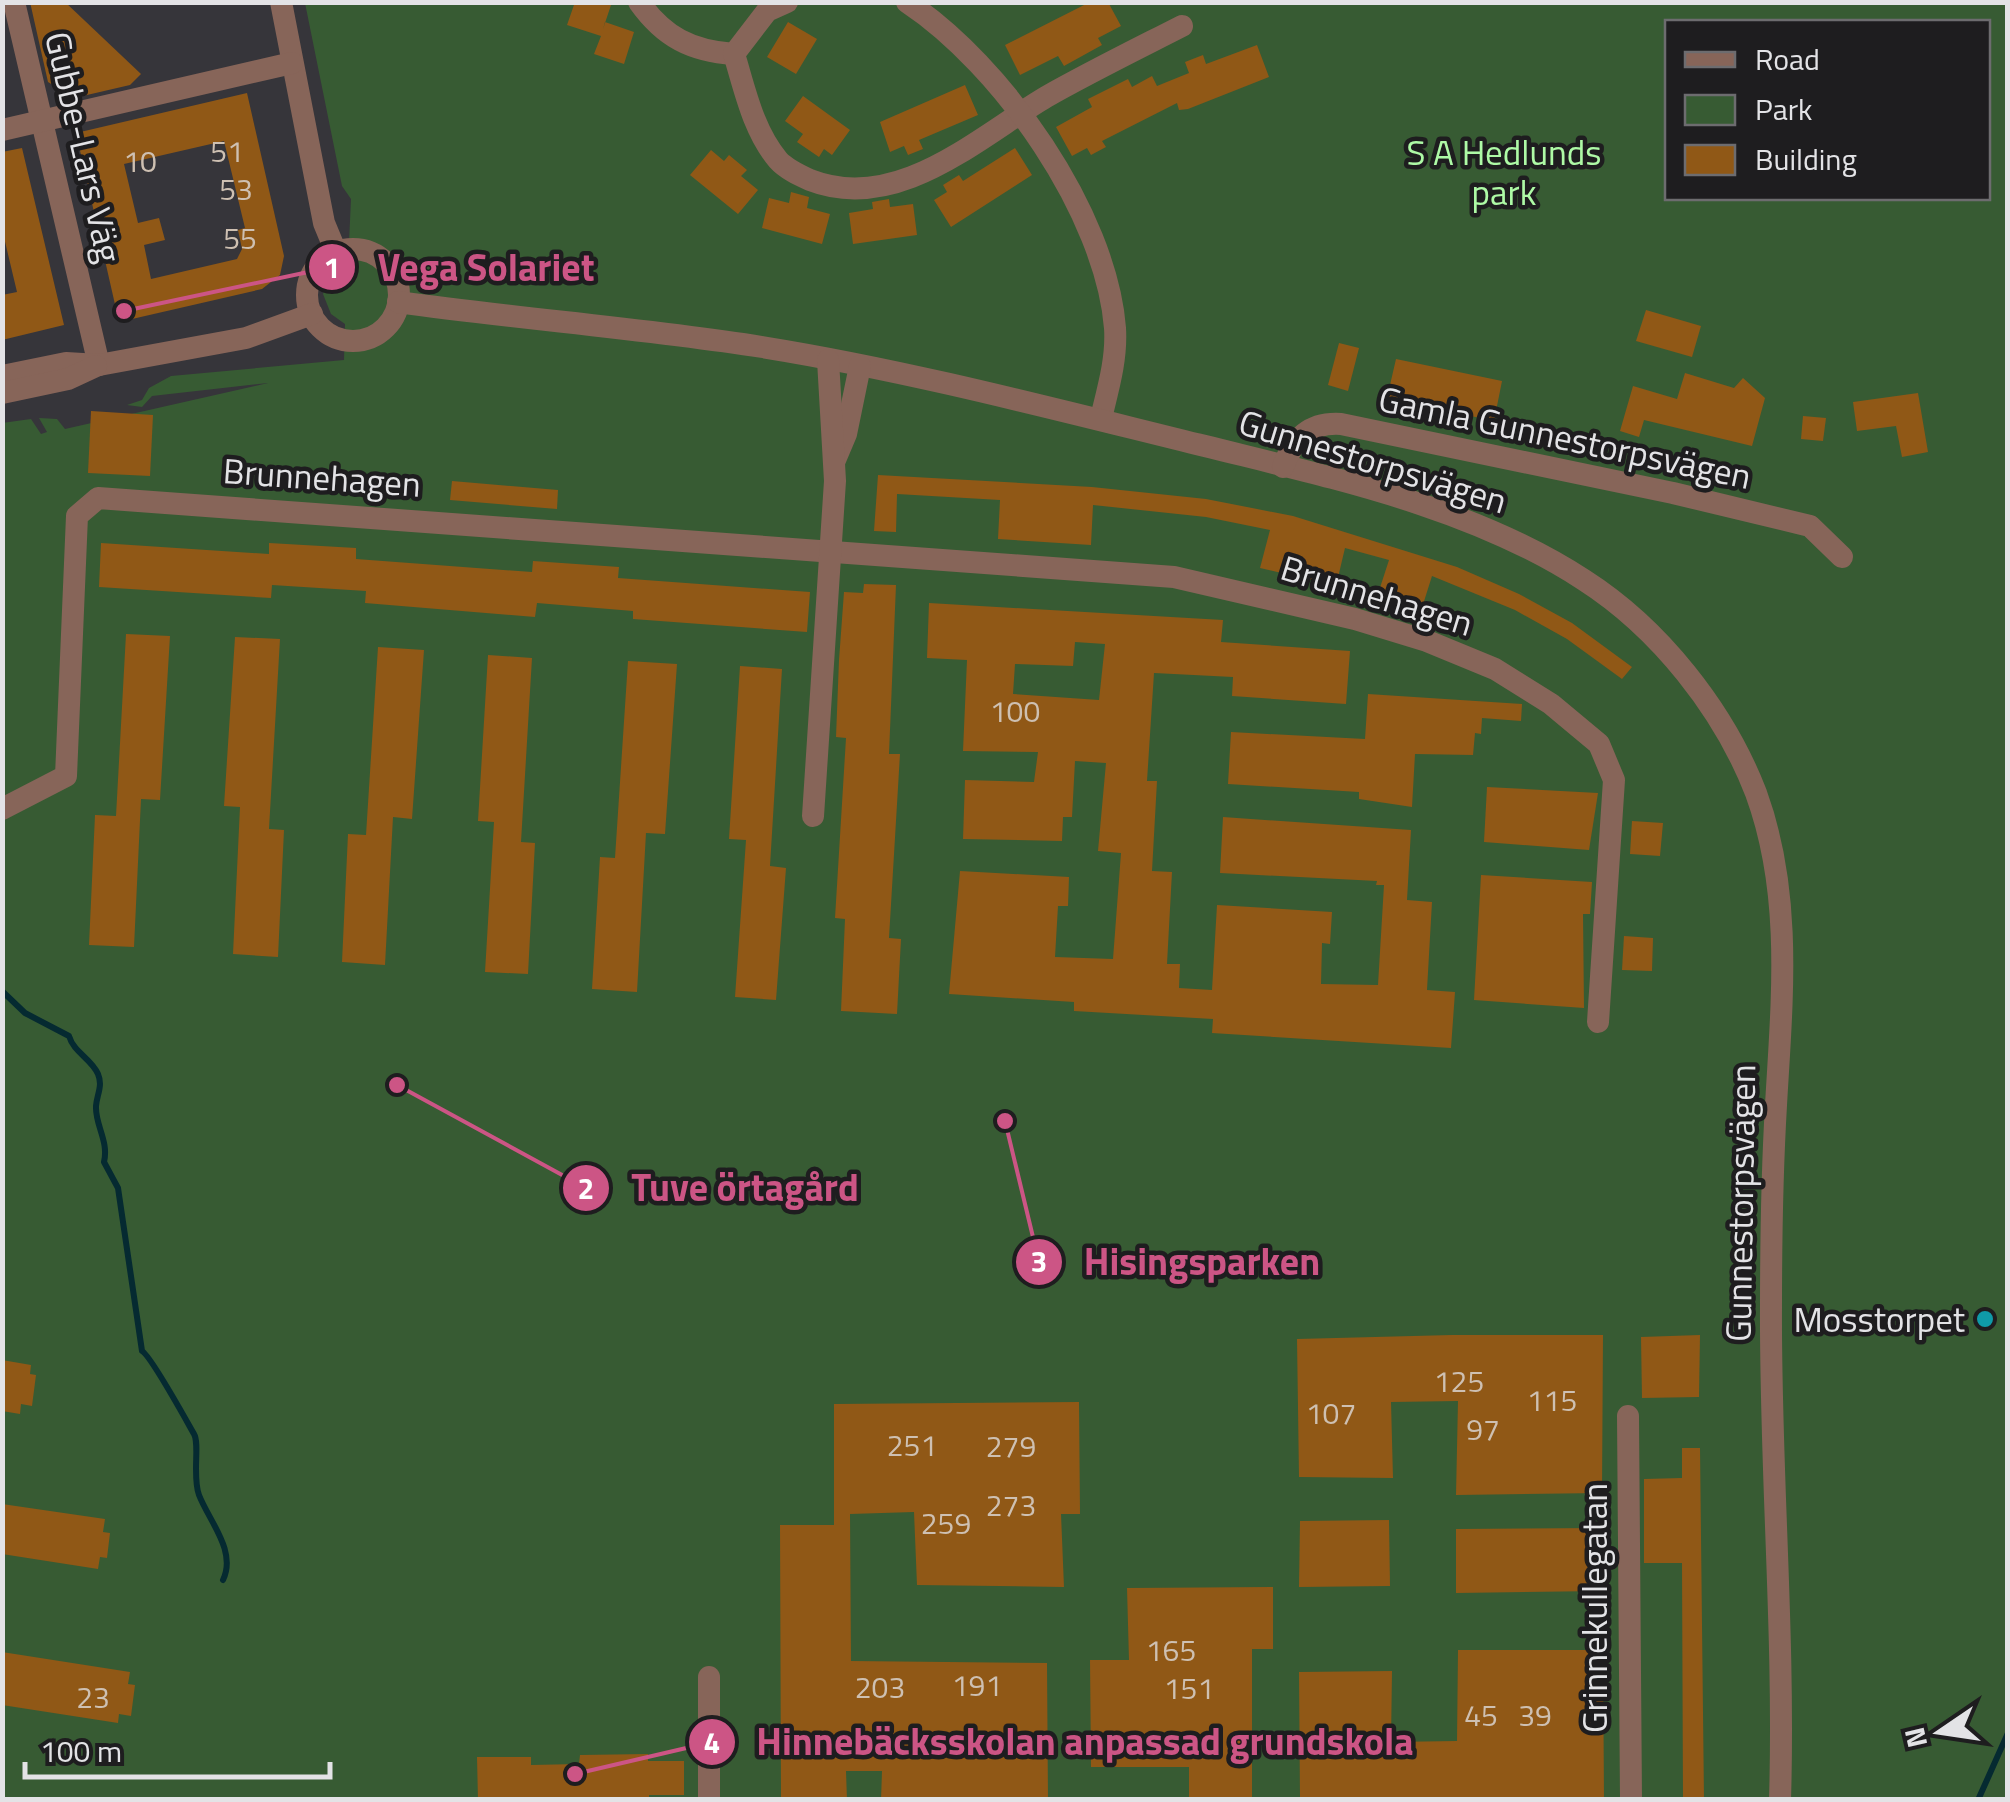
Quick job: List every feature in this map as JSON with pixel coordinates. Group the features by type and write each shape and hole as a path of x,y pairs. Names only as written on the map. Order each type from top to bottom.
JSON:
{"street":[{"name":"Gubbe-Lars Väg","path":"14,2 99,365"},
{"path":"281,2 324,223 336,252"},
{"path":"639,2 656,26 683,44 706,52 734,54"},
{"path":"734,54 759,19 787,2"},
{"path":"906,2 960,46 1018,114 1083,215 1105,274 1115,330 1112,377 1101,418"},
{"path":"734,54 753,119 778,160 826,186 853,188 916,176 1018,114 1182,26"},
{"path":"2,130 292,63"},
{"path":"356,249 383,260 395,276 398,302 382,330 355,341 327,332 312,314 310,280 320,263 336,252 356,249"},
{"name":"Gunnestorpsvägen","path":"398,302 762,347 1101,418 1284,466 1490,530 1587,581 1644,628 1678,663 1736,750 1756,793 1780,883 1770,1318 1780,1800"},
{"path":"2,376 66,363 99,365 246,338 312,314"},
{"path":"813,816 835,460 828,360"},
{"path":"2,393 68,379 99,365"},
{"path":"835,460 846,434 860,366"},
{"name":"Gamla Gunnestorpsvägen","path":"1284,466 1301,434 1326,423 1341,424 1673,493 1810,526 1842,557"},
{"name":"Brunnehagen","path":"2,809 66,776 77,516 98,498 1174,577 1355,618 1427,640 1495,669 1537,695 1598,744 1614,780 1598,1022"},
{"name":"Grinnekullegatan","path":"1628,1416 1631,1800"},
{"path":"708,1800 709,1677"}],"green space":[{"name":"S A Hedlunds park","path":"305,3 2007,3 2007,1799 3,1799 2,423 31,419 41,434 47,432 39,418 57,419 65,429 268,383 152,396 142,407 127,405 142,400 149,388 171,376 344,360 345,324 331,314 323,294 330,276 348,265 351,199 342,186"}],"building":[{"path":"30,2 65,2 141,74 130,85 74,98 48,82"},
{"path":"575,2 612,2 605,22 634,32 624,64 594,54 601,36 567,25"},
{"path":"1090,2 1108,2 1121,26 1098,38 1102,45 1064,66 1058,56 1020,75 1005,45"},
{"path":"788,22 817,39 796,74 767,57"},
{"path":"1257,45 1269,77 1188,109 1179,110 1177,103 1102,141 1106,147 1091,155 1087,148 1072,156 1056,127 1092,107 1088,99 1128,79 1132,87 1152,76 1157,86 1189,73 1185,62 1203,55 1206,64"},
{"path":"965,85 978,115 919,140 923,149 908,155 904,146 890,152 880,122"},
{"path":"247,93 284,256 280,275 262,289 119,322 76,133","holes":["224,141 245,228 238,230 242,249 237,259 151,279 144,245 165,240 159,218 138,223 124,164"]},
{"path":"803,96 850,130 832,155 824,149 819,157 797,142 803,134 785,121"},
{"path":"22,148 64,325 2,340 2,295 17,292 2,229 2,152"},
{"path":"1015,148 1032,175 951,227 934,200 947,192 943,185 959,175 963,181"},
{"path":"711,150 724,161 729,155 747,170 741,176 758,190 738,214 690,175"},
{"path":"791,192 809,197 807,208 830,214 822,244 762,228 769,198 789,203"},
{"path":"889,199 890,207 913,204 917,235 853,244 849,213 873,209 872,202"},
{"path":"1646,310 1701,326 1692,357 1636,341"},
{"path":"1339,343 1359,348 1348,391 1328,385"},
{"path":"1396,359 1502,381 1494,421 1387,398"},
{"path":"1685,373 1734,388 1743,378 1765,398 1752,446 1644,420 1639,437 1620,431 1633,386 1677,399"},
{"path":"1918,393 1928,452 1902,457 1896,426 1857,431 1853,402"},
{"path":"91,411 153,415 150,476 88,473"},
{"path":"1803,416 1826,418 1823,441 1801,439"},
{"path":"878,475 1092,487 1206,499 1293,516 1457,567 1519,594 1572,623 1632,667 1622,679 1567,639 1515,610 1432,576 1420,614 1376,600 1389,560 1345,548 1336,586 1260,568 1270,530 1206,517 1093,505 1091,545 998,539 1000,500 897,494 896,532 874,531"},
{"path":"452,481 558,490 557,509 450,500"},
{"path":"101,543 269,554 269,543 356,548 356,559 532,572 533,561 619,567 618,578 810,592 807,632 633,619 633,611 537,603 535,617 365,603 366,591 272,585 271,598 99,587"},
{"path":"864,584 896,585 889,754 900,754 889,938 901,939 897,1014 841,1011 845,919 835,918 846,738 836,737 839,660 844,592 863,593"},
{"path":"929,603 1223,620 1221,642 1350,651 1346,704 1232,696 1233,677 1154,673 1147,781 1157,781 1152,871 1172,872 1167,964 1180,964 1179,988 1212,990 1217,905 1332,912 1330,944 1322,943 1321,984 1378,985 1384,885 1376,885 1377,881 1220,873 1223,817 1411,830 1407,900 1432,902 1427,990 1455,992 1451,1048 1212,1033 1213,1019 1074,1011 1074,1002 949,994 960,871 1069,877 1068,906 1058,906 1055,957 1113,959 1121,853 1098,851 1106,763 1075,761 1072,817 1063,817 1062,841 963,839 965,780 1034,782 1038,752 963,751 967,660 927,658","holes":["1075,642 1105,644 1099,700 1013,694 1015,664 1073,666"]},
{"path":"126,634 170,636 160,800 141,799 134,947 89,945 95,815 116,816"},
{"path":"235,637 280,639 269,829 284,830 278,957 233,954 240,807 224,806"},
{"path":"378,647 424,650 412,819 393,817 385,965 342,962 348,834 366,835"},
{"path":"488,655 532,658 521,842 535,843 528,974 485,972 494,822 478,821"},
{"path":"628,661 677,664 665,834 646,833 637,992 592,989 600,857 615,858"},
{"path":"740,666 782,669 770,866 786,868 776,1000 735,997 746,840 729,839"},
{"path":"1368,694 1522,704 1521,721 1482,718 1481,734 1475,733 1473,755 1415,754 1412,807 1359,799 1359,792 1228,784 1231,732 1365,739"},
{"path":"1487,787 1598,793 1589,850 1484,842"},
{"path":"1632,821 1663,823 1660,856 1630,854"},
{"path":"1481,875 1592,882 1590,914 1583,914 1584,1008 1474,1000"},
{"path":"1624,936 1653,938 1652,971 1622,970"},
{"path":"1603,1335 1602,1493 1456,1495 1458,1401 1391,1402 1393,1478 1299,1477 1297,1339"},
{"path":"1700,1335 1699,1397 1642,1398 1641,1337"},
{"path":"2,1360 31,1365 30,1374 36,1375 32,1406 21,1404 20,1414 2,1411"},
{"path":"1079,1402 1080,1514 1061,1514 1064,1587 917,1585 914,1512 850,1514 851,1661 1047,1663 1048,1800 881,1800 882,1771 846,1771 847,1800 781,1800 780,1525 834,1525 834,1404"},
{"path":"1682,1448 1700,1448 1704,1800 1683,1800 1682,1563 1644,1563 1644,1479 1682,1478"},
{"path":"2,1504 105,1519 103,1532 110,1533 107,1558 100,1557 98,1569 2,1554"},
{"path":"1389,1520 1390,1586 1299,1587 1300,1521"},
{"path":"1601,1528 1602,1591 1456,1593 1456,1529"},
{"path":"1273,1587 1273,1649 1252,1649 1252,1800 1189,1800 1189,1767 1091,1767 1090,1660 1129,1660 1127,1588"},
{"path":"1458,1650 1603,1650 1604,1800 1300,1800 1299,1672 1392,1671 1391,1742 1457,1741"},
{"path":"2,1652 130,1672 128,1684 135,1685 131,1716 119,1714 118,1723 2,1705"},
{"path":"648,1754 648,1761 684,1761 684,1795 649,1795 649,1800 478,1800 477,1757 531,1757 531,1765 579,1764 580,1755"}],"waterway":[{"path":"2,991 25,1013 69,1036 98,1074 96,1113 105,1147 104,1162 118,1188 142,1351 194,1434 197,1488 227,1558 223,1580"},
{"path":"1978,1800 2008,1733"}],"place":[{"name":"Vega Solariet","path":"124,311"},
{"name":"Tuve örtagård","path":"397,1085"},
{"name":"Hisingsparken","path":"1005,1121"},
{"name":"Mosstorpet","path":"1985,1319"},
{"name":"Hinnebäcksskolan anpassad grundskola","path":"575,1774"}]}
